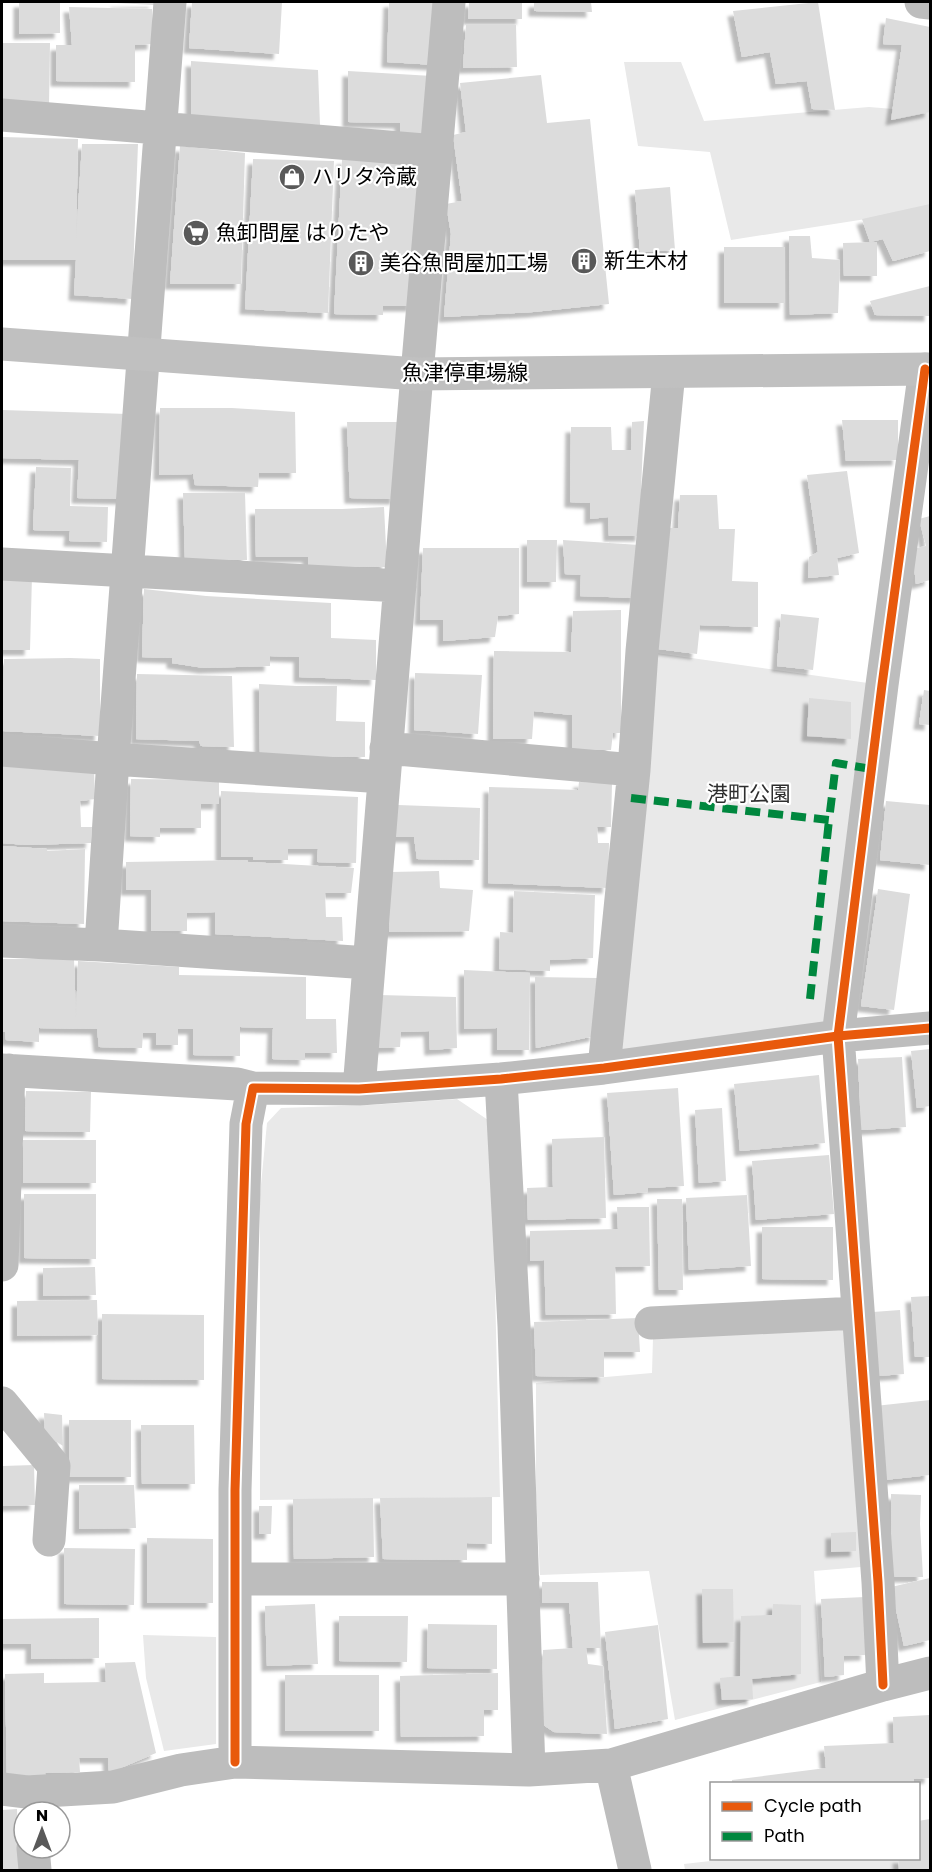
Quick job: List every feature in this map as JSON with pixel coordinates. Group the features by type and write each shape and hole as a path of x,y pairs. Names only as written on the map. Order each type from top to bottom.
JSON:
{"main road":[{"name":"魚津停車場線","path":"2,344 417,374 928,369"}],"street":[{"path":"102,945 113,759 170,2"},
{"path":"359,1089 449,2"},
{"path":"921,2 930,3"},
{"path":"2,115 436,151"},
{"path":"883,1685 878,1582 838,1036 882,685 928,369"},
{"path":"604,1068 634,770 642,651 669,372"},
{"path":"2,564 400,586"},
{"path":"2,750 113,759 385,762 634,770"},
{"path":"2,941 102,945 369,963"},
{"path":"2,1265 5,1070 237,1084 253,1088 359,1089 501,1079 604,1068 838,1036 930,1028"},
{"path":"501,1079 514,1326 529,1770"},
{"path":"235,1762 235,1490 246,1124 253,1088"},
{"path":"651,1323 858,1313"},
{"path":"2,1404 54,1466 49,1540"},
{"path":"235,1579 523,1579"},
{"path":"19,1798 113,1787 181,1770 235,1762 529,1770 611,1765 930,1673"},
{"path":"611,1765 635,1870"}],"green space":[{"path":"624,62 681,62 704,121 869,107 930,112 930,209 731,240 710,152 638,146"},
{"name":"港町公園","path":"642,651 882,685 838,1036 604,1068"},
{"path":"457,1099 491,1122 500,1497 260,1500 260,1195 267,1123 281,1108"},
{"path":"847,1326 861,1567 814,1571 821,1682 675,1720 649,1571 540,1575 536,1495 536,1383 652,1373 653,1338"},
{"path":"143,1635 216,1637 216,1744 164,1751 146,1678"},
{"path":"719,1860 898,1860 899,1870 685,1870 684,1864"}],"building":[{"path":"19,2 60,2 60,33 19,34"},
{"path":"154,2 154,5 116,3"},
{"path":"192,2 282,2 279,54 189,48"},
{"path":"389,2 437,2 436,65 387,62"},
{"path":"469,2 522,2 522,19 468,19"},
{"path":"534,2 591,2 592,12 534,11"},
{"path":"818,2 835,110 812,109 807,81 776,84 770,52 742,57 733,11"},
{"path":"69,7 152,9 153,44 135,45 135,82 56,81 56,45 72,45"},
{"path":"886,18 930,27 930,112 891,120 902,45 883,44"},
{"path":"466,25 516,25 517,67 463,68"},
{"path":"2,43 50,43 49,106 2,106"},
{"path":"191,61 318,70 320,125 191,118"},
{"path":"348,71 432,76 431,134 400,134 400,123 348,122"},
{"path":"541,75 547,123 590,119 609,304 533,312 444,317 451,234 446,204 462,201 453,135 466,132 460,83"},
{"path":"2,137 78,139 76,241 82,144 138,144 132,299 74,295 76,260 2,260"},
{"path":"180,146 245,153 241,284 170,284"},
{"path":"253,159 334,161 328,313 245,309"},
{"path":"342,159 419,162 413,306 383,306 383,315 334,314"},
{"path":"670,187 675,250 640,252 635,190"},
{"path":"930,204 930,251 893,261 883,239 870,242 862,219"},
{"path":"789,236 810,236 812,258 840,260 838,313 790,315"},
{"path":"877,242 877,276 844,276 843,243"},
{"path":"724,247 785,247 785,303 724,303"},
{"path":"930,286 930,316 875,315 870,301"},
{"path":"160,408 232,408 295,412 296,473 259,473 258,487 195,485 193,474 159,475"},
{"path":"2,410 128,414 126,499 77,498 79,460 2,458"},
{"path":"842,420 898,420 898,460 846,461"},
{"path":"644,421 641,536 609,536 608,517 590,519 590,503 570,502 571,427 611,427 612,450 631,450 632,422"},
{"path":"347,422 398,422 396,499 350,498"},
{"path":"36,467 71,468 70,506 108,507 107,542 69,541 70,531 33,530"},
{"path":"847,471 859,553 837,558 839,575 808,578 809,557 818,552 807,475"},
{"path":"183,493 245,493 247,560 185,560"},
{"path":"680,495 717,495 719,529 735,529 732,581 758,582 758,627 700,625 697,654 658,649 670,528 678,528"},
{"path":"384,507 387,567 308,566 308,557 256,557 255,509"},
{"path":"930,516 930,580 916,584 912,549 926,546 919,519"},
{"path":"527,540 557,540 556,582 527,582"},
{"path":"563,540 640,545 637,598 580,596 581,575 565,574"},
{"path":"423,548 519,548 519,614 498,616 495,637 443,641 443,620 420,620"},
{"path":"2,575 32,576 30,650 2,650"},
{"path":"144,589 206,596 331,603 331,638 376,640 376,680 299,677 299,657 270,656 270,666 204,668 172,663 172,658 142,657"},
{"path":"621,610 621,733 613,733 611,750 572,750 572,715 534,711 532,739 493,739 494,651 571,652 573,611"},
{"path":"781,614 819,618 813,670 777,666"},
{"path":"4,659 100,659 100,736 3,731"},
{"path":"415,673 482,675 478,734 414,730"},
{"path":"137,674 232,676 234,747 201,746 199,741 136,739"},
{"path":"259,684 337,686 336,721 365,722 365,757 260,756"},
{"path":"924,690 930,691 930,725 919,724"},
{"path":"809,698 851,702 851,739 807,736"},
{"path":"2,766 94,770 95,799 80,801 81,827 92,827 91,843 27,845 2,843"},
{"path":"131,779 219,780 219,804 201,804 201,828 160,828 160,837 130,836"},
{"path":"579,782 612,783 611,827 597,827 598,843 609,843 608,888 488,883 489,787 578,790"},
{"path":"221,791 358,797 356,863 317,862 318,849 288,849 288,860 221,857"},
{"path":"886,801 930,805 930,865 880,860"},
{"path":"398,805 480,808 479,860 417,859 414,837 395,837"},
{"path":"2,846 47,849 47,851 85,849 84,924 2,921"},
{"path":"247,860 248,862 354,868 351,893 325,893 326,917 342,917 343,941 215,934 215,912 187,913 187,931 151,931 151,890 126,890 126,862"},
{"path":"439,871 440,888 473,890 469,931 389,932 391,872"},
{"path":"878,889 910,894 894,1010 861,1006"},
{"path":"514,891 595,895 593,958 550,960 550,971 499,969 500,932 513,933"},
{"path":"2,959 74,959 76,1020 78,961 179,967 179,975 306,977 306,1019 336,1019 337,1053 305,1053 305,1060 272,1059 273,1028 240,1027 240,1056 193,1055 193,1029 178,1029 178,1045 156,1045 156,1033 143,1033 142,1048 99,1047 97,1029 39,1028 39,1042 6,1040 5,1032 2,1032"},
{"path":"464,970 530,973 529,1050 497,1050 497,1028 464,1029"},
{"path":"535,977 597,978 595,1036 536,1048"},
{"path":"379,995 456,997 457,1048 430,1050 429,1031 401,1032 400,1047 377,1048"},
{"path":"930,1049 930,1106 917,1108 911,1051"},
{"path":"902,1057 906,1127 861,1130 858,1059"},
{"path":"819,1075 825,1143 740,1151 734,1084"},
{"path":"678,1088 684,1186 648,1188 648,1192 614,1195 607,1093"},
{"path":"26,1091 91,1092 90,1132 25,1131"},
{"path":"722,1108 726,1181 699,1183 695,1110"},
{"path":"604,1137 606,1218 528,1220 527,1188 553,1187 552,1139"},
{"path":"23,1140 96,1140 96,1183 23,1183"},
{"path":"829,1155 834,1214 756,1220 752,1161"},
{"path":"24,1194 96,1194 96,1259 24,1258"},
{"path":"747,1195 751,1266 689,1270 686,1198"},
{"path":"657,1199 682,1199 683,1290 659,1290"},
{"path":"617,1207 649,1207 650,1266 615,1267 616,1314 546,1315 544,1260 530,1261 530,1231 618,1229"},
{"path":"762,1227 833,1227 833,1280 762,1279"},
{"path":"95,1267 96,1295 43,1296 43,1268"},
{"path":"930,1296 930,1357 915,1357 911,1297"},
{"path":"97,1300 98,1335 17,1336 17,1301"},
{"path":"900,1310 904,1374 877,1376 873,1312"},
{"path":"102,1314 204,1315 204,1380 102,1379"},
{"path":"638,1318 640,1352 604,1352 604,1377 536,1376 534,1322"},
{"path":"930,1400 930,1475 884,1480 875,1406"},
{"path":"44,1413 62,1415 63,1446 45,1434"},
{"path":"69,1420 131,1420 131,1477 69,1477"},
{"path":"141,1425 194,1425 195,1484 142,1484"},
{"path":"34,1465 35,1505 2,1506 2,1466"},
{"path":"79,1485 134,1485 136,1528 79,1529"},
{"path":"891,1494 921,1495 923,1577 892,1577"},
{"path":"492,1497 492,1544 467,1543 467,1560 383,1559 380,1498"},
{"path":"373,1498 374,1557 294,1559 293,1499"},
{"path":"259,1506 272,1506 271,1534 259,1534"},
{"path":"856,1532 856,1551 831,1552 831,1533"},
{"path":"147,1538 213,1539 213,1603 147,1603"},
{"path":"64,1548 135,1549 134,1605 64,1604"},
{"path":"930,1578 930,1640 904,1646 891,1587"},
{"path":"542,1582 598,1582 601,1648 586,1648 588,1664 603,1666 607,1734 554,1732 542,1724 543,1650 573,1648 569,1603 542,1603"},
{"path":"702,1589 733,1589 734,1642 703,1643"},
{"path":"865,1597 866,1655 844,1656 844,1675 825,1677 821,1599"},
{"path":"315,1604 318,1664 267,1666 265,1606"},
{"path":"773,1604 801,1605 801,1674 752,1679 753,1699 722,1700 720,1678 740,1676 741,1616 772,1615"},
{"path":"339,1616 408,1616 407,1662 339,1661"},
{"path":"99,1618 99,1658 31,1659 31,1644 2,1644 2,1619"},
{"path":"428,1624 497,1625 497,1669 427,1668"},
{"path":"658,1625 668,1719 615,1729 605,1632"},
{"path":"135,1662 156,1753 109,1773 108,1758 79,1758 80,1772 45,1773 46,1779 7,1780 5,1674 44,1673 44,1683 106,1682 105,1663"},
{"path":"498,1673 498,1710 484,1710 484,1736 401,1737 400,1676"},
{"path":"285,1675 379,1675 379,1731 285,1731"},
{"path":"930,1715 930,1778 914,1779 914,1782 732,1782 732,1780 826,1768 824,1746 894,1743 893,1717"},
{"path":"12,1809 12,1860 19,1860 19,1870 2,1870 2,1810"},
{"path":"930,1819 930,1870 899,1870 898,1860 920,1860 920,1821"}],"marked path":[{"path":"631,798 829,820 836,763 871,769"},
{"path":"810,999 829,820"}],"cycle path":[{"path":"883,1685 878,1582 838,1036 925,369"},
{"path":"235,1762 235,1490 246,1124 253,1088 359,1089 501,1079 604,1068 838,1036 930,1028"}],"place":[{"name":"ハリタ冷蔵","path":"292,177"},
{"name":"魚卸問屋 はりたや","path":"196,233"},
{"name":"新生木材","path":"584,261"},
{"name":"美谷魚問屋加工場","path":"361,263"}]}
